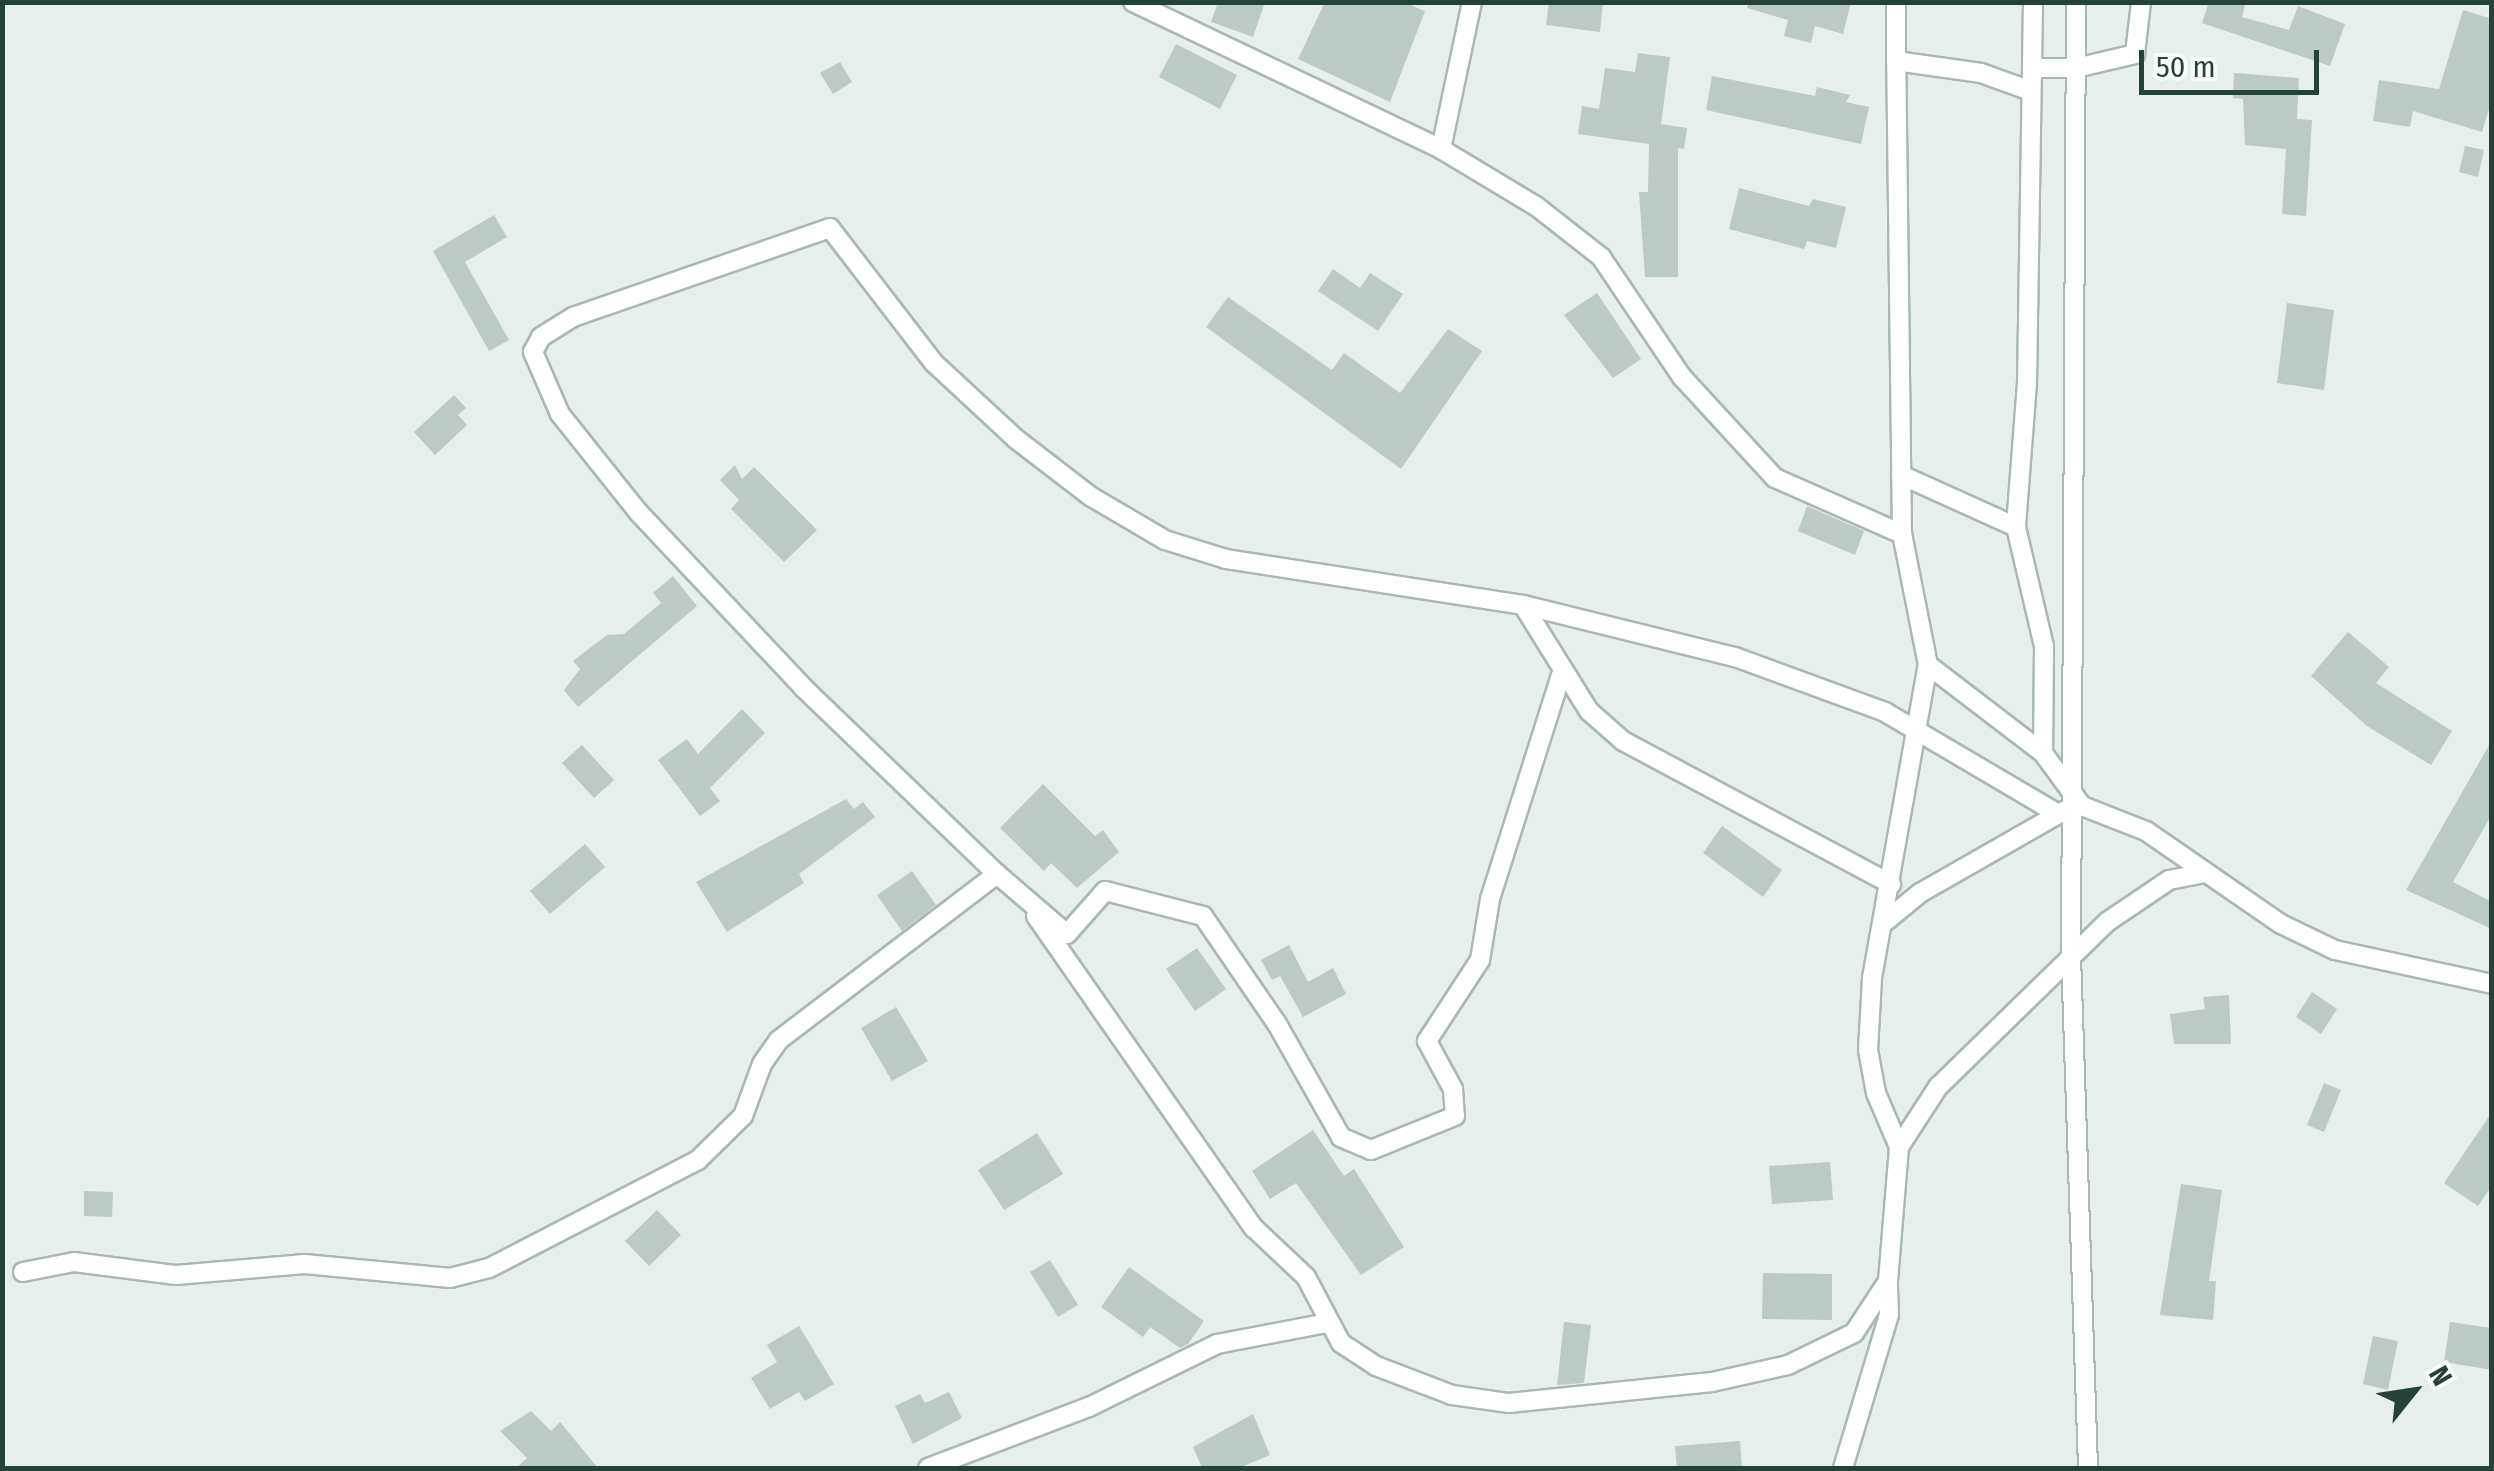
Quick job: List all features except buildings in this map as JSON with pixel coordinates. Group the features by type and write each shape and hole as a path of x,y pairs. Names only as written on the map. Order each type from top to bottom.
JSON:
{"street":[{"path":"1133,2 1441,148 1536,206 1601,257 1682,377 1775,478 1902,534"},
{"path":"1441,148 1472,2"},
{"path":"1843,1468 1889,1315 1888,1281 1899,1146 1876,1093 1868,1050 1872,978 1886,921 1914,728 1928,665 1902,534 1896,2"},
{"path":"2033,2 2026,383 2016,528 2044,646 2042,754"},
{"path":"2076,2 2068,806 2088,1468"},
{"path":"2032,68 2076,68 2135,54 2141,2"},
{"path":"1896,61 1981,73 2032,91"},
{"path":"1562,672 1490,899 1480,960 1427,1040 1452,1089 1455,1116 1371,1150 1340,1138 1267,1008 1203,916 1105,891 1066,934 802,687 639,513 544,388 532,359 540,337 622,297 830,228 934,363 1016,440 1137,526 1226,559 1523,605 1735,657 1914,728 2068,806 2146,831 2281,924 2335,950 2492,984"},
{"path":"1902,475 2016,528"},
{"path":"1523,605 1562,672 1597,719 1636,750 1891,884"},
{"path":"1928,665 2042,754 2068,806"},
{"path":"1886,921 1920,894 2068,806"},
{"path":"1899,1146 1938,1087 2071,955 2148,892 2205,872"},
{"path":"23,1272 74,1262 176,1275 305,1264 450,1278 489,1268 698,1160 743,1116 762,1064 779,1040 1005,878"},
{"path":"1005,878 1254,1228 1306,1277 1327,1323 1354,1355 1452,1395 1509,1403 1616,1395 1712,1382 1831,1349 1854,1333 1888,1281"},
{"path":"928,1468 1089,1407 1217,1344 1327,1323"}]}
